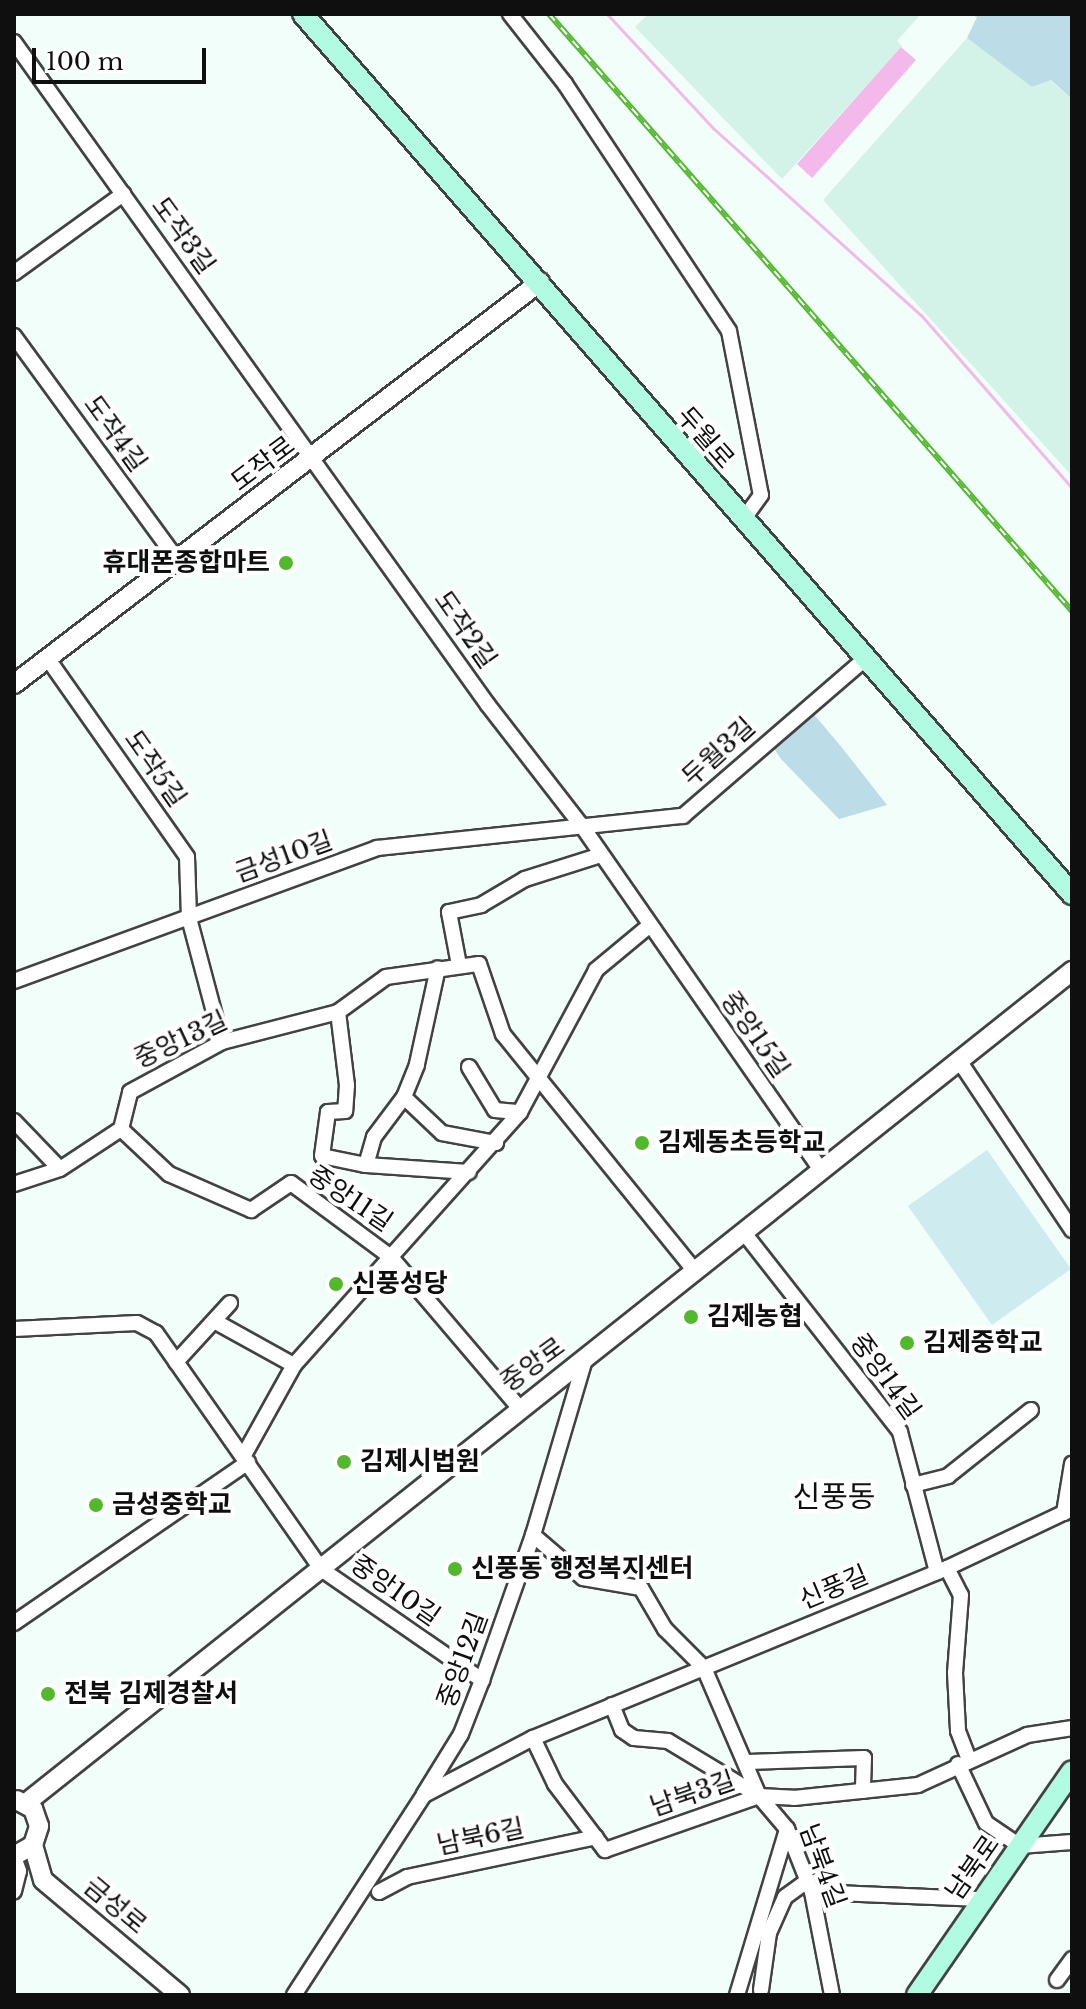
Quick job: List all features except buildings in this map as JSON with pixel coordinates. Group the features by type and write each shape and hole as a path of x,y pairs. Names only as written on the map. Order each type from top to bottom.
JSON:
{"main road":[{"name":"두월로","path":"303,14 1072,894"},
{"name":"남북로","path":"917,1995 1072,1771"}],"street":[{"path":"510,14 565,84 729,331 761,495 743,520"},
{"name":"도작3길","path":"14,42 315,457"},
{"path":"14,273 123,194"},
{"name":"도작로","path":"14,684 315,457 540,282"},
{"name":"도작4길","path":"14,336 178,561"},
{"name":"도작2길","path":"315,457 488,705 582,826"},
{"name":"도작5길","path":"48,659 187,857 189,918 222,1042"},
{"name":"두월3길","path":"582,826 683,816 865,659"},
{"name":"중앙15길","path":"582,826 822,1171"},
{"name":"금성10길","path":"14,981 377,848 582,826"},
{"path":"601,855 525,879 481,905 449,912 459,965 479,964 503,1034 696,1272"},
{"path":"338,1012 347,1085 345,1111 328,1112 322,1156 366,1165 469,1172 520,1112 596,970 649,926"},
{"name":"중앙13길","path":"121,1129 130,1092 222,1042 338,1012 386,977 459,965"},
{"path":"366,1165 374,1137 404,1097 417,1064 438,968"},
{"name":"중앙로","path":"20,1801 321,1569 518,1406 585,1359 745,1234 1072,971"},
{"path":"960,1062 1072,1230"},
{"path":"469,1067 495,1110 520,1112"},
{"path":"404,1097 442,1133 496,1143"},
{"path":"14,1121 60,1169"},
{"path":"14,1184 60,1169 121,1129"},
{"name":"중앙11길","path":"121,1129 169,1174 251,1210 291,1183 391,1257 518,1406"},
{"name":"중앙11길","path":"246,1459 294,1365 469,1172"},
{"name":"중앙14길","path":"745,1234 900,1432 913,1485 942,1570"},
{"path":"176,1362 216,1322 230,1303"},
{"path":"216,1322 294,1365"},
{"path":"14,1329 137,1323 156,1333 321,1569"},
{"name":"중앙12길","path":"424,1795 461,1734 482,1680 533,1535 585,1359"},
{"path":"913,1485 948,1476 1031,1410"},
{"path":"14,1623 246,1459"},
{"path":"1068,1511 1072,1464"},
{"name":"신풍길","path":"294,1995 424,1795 533,1738 942,1570 1068,1511"},
{"path":"533,1535 583,1578 641,1588 665,1629 704,1668"},
{"name":"중앙10길","path":"321,1569 482,1680"},
{"path":"942,1570 961,1595 955,1673 958,1731 964,1762 986,1823 1020,1846 1072,1842"},
{"name":"남북4길","path":"704,1668 728,1732 748,1762 759,1796 787,1829 809,1887 832,1995"},
{"path":"612,1705 622,1730 634,1738 668,1741 759,1796"},
{"name":"남북3길","path":"596,1837 605,1850 759,1796 918,1785 1027,1735 1072,1728"},
{"path":"533,1738 555,1784 596,1837"},
{"path":"748,1762 864,1758 863,1791"},
{"name":"금성로","path":"20,1801 39,1826 33,1845 43,1880 180,1995"},
{"path":"737,1995 787,1829"},
{"name":"남북6길","path":"379,1892 407,1877 596,1837"},
{"path":"14,1891 19,1871 14,1856 33,1845"},
{"path":"761,1990 769,1933 785,1897 809,1887 982,1899"},
{"path":"1057,1980 1072,1959"}],"green space":[{"path":"648,14 921,14 897,41 902,46 782,179 635,27"},
{"path":"967,38 1032,87 1050,80 1072,99 1072,476 823,200"}],"shaded area":[{"path":"969,14 1072,14 1072,99 1051,80 1032,87 967,38 977,17"},
{"path":"901,47 916,60 812,178 797,164"},
{"path":"812,712 887,805 839,819 781,759 773,747"},
{"path":"987,1150 1071,1269 992,1325 908,1206"}],"waterway":[{"path":"607,14 713,128 921,315 1072,488"}],"railway":[{"path":"549,14 1072,611"}],"place":[{"name":"휴대폰종합마트","path":"286,563"},
{"name":"김제동초등학교","path":"642,1143"},
{"name":"신풍성당","path":"336,1284"},
{"name":"김제농협","path":"691,1317"},
{"name":"김제중학교","path":"907,1343"},
{"name":"김제시법원","path":"344,1462"},
{"name":"금성중학교","path":"96,1505"},
{"name":"신풍동 행정복지센터","path":"455,1569"},
{"name":"전북 김제경찰서","path":"48,1694"}],"district":[{"name":"신풍동","path":"834,1497"}]}
